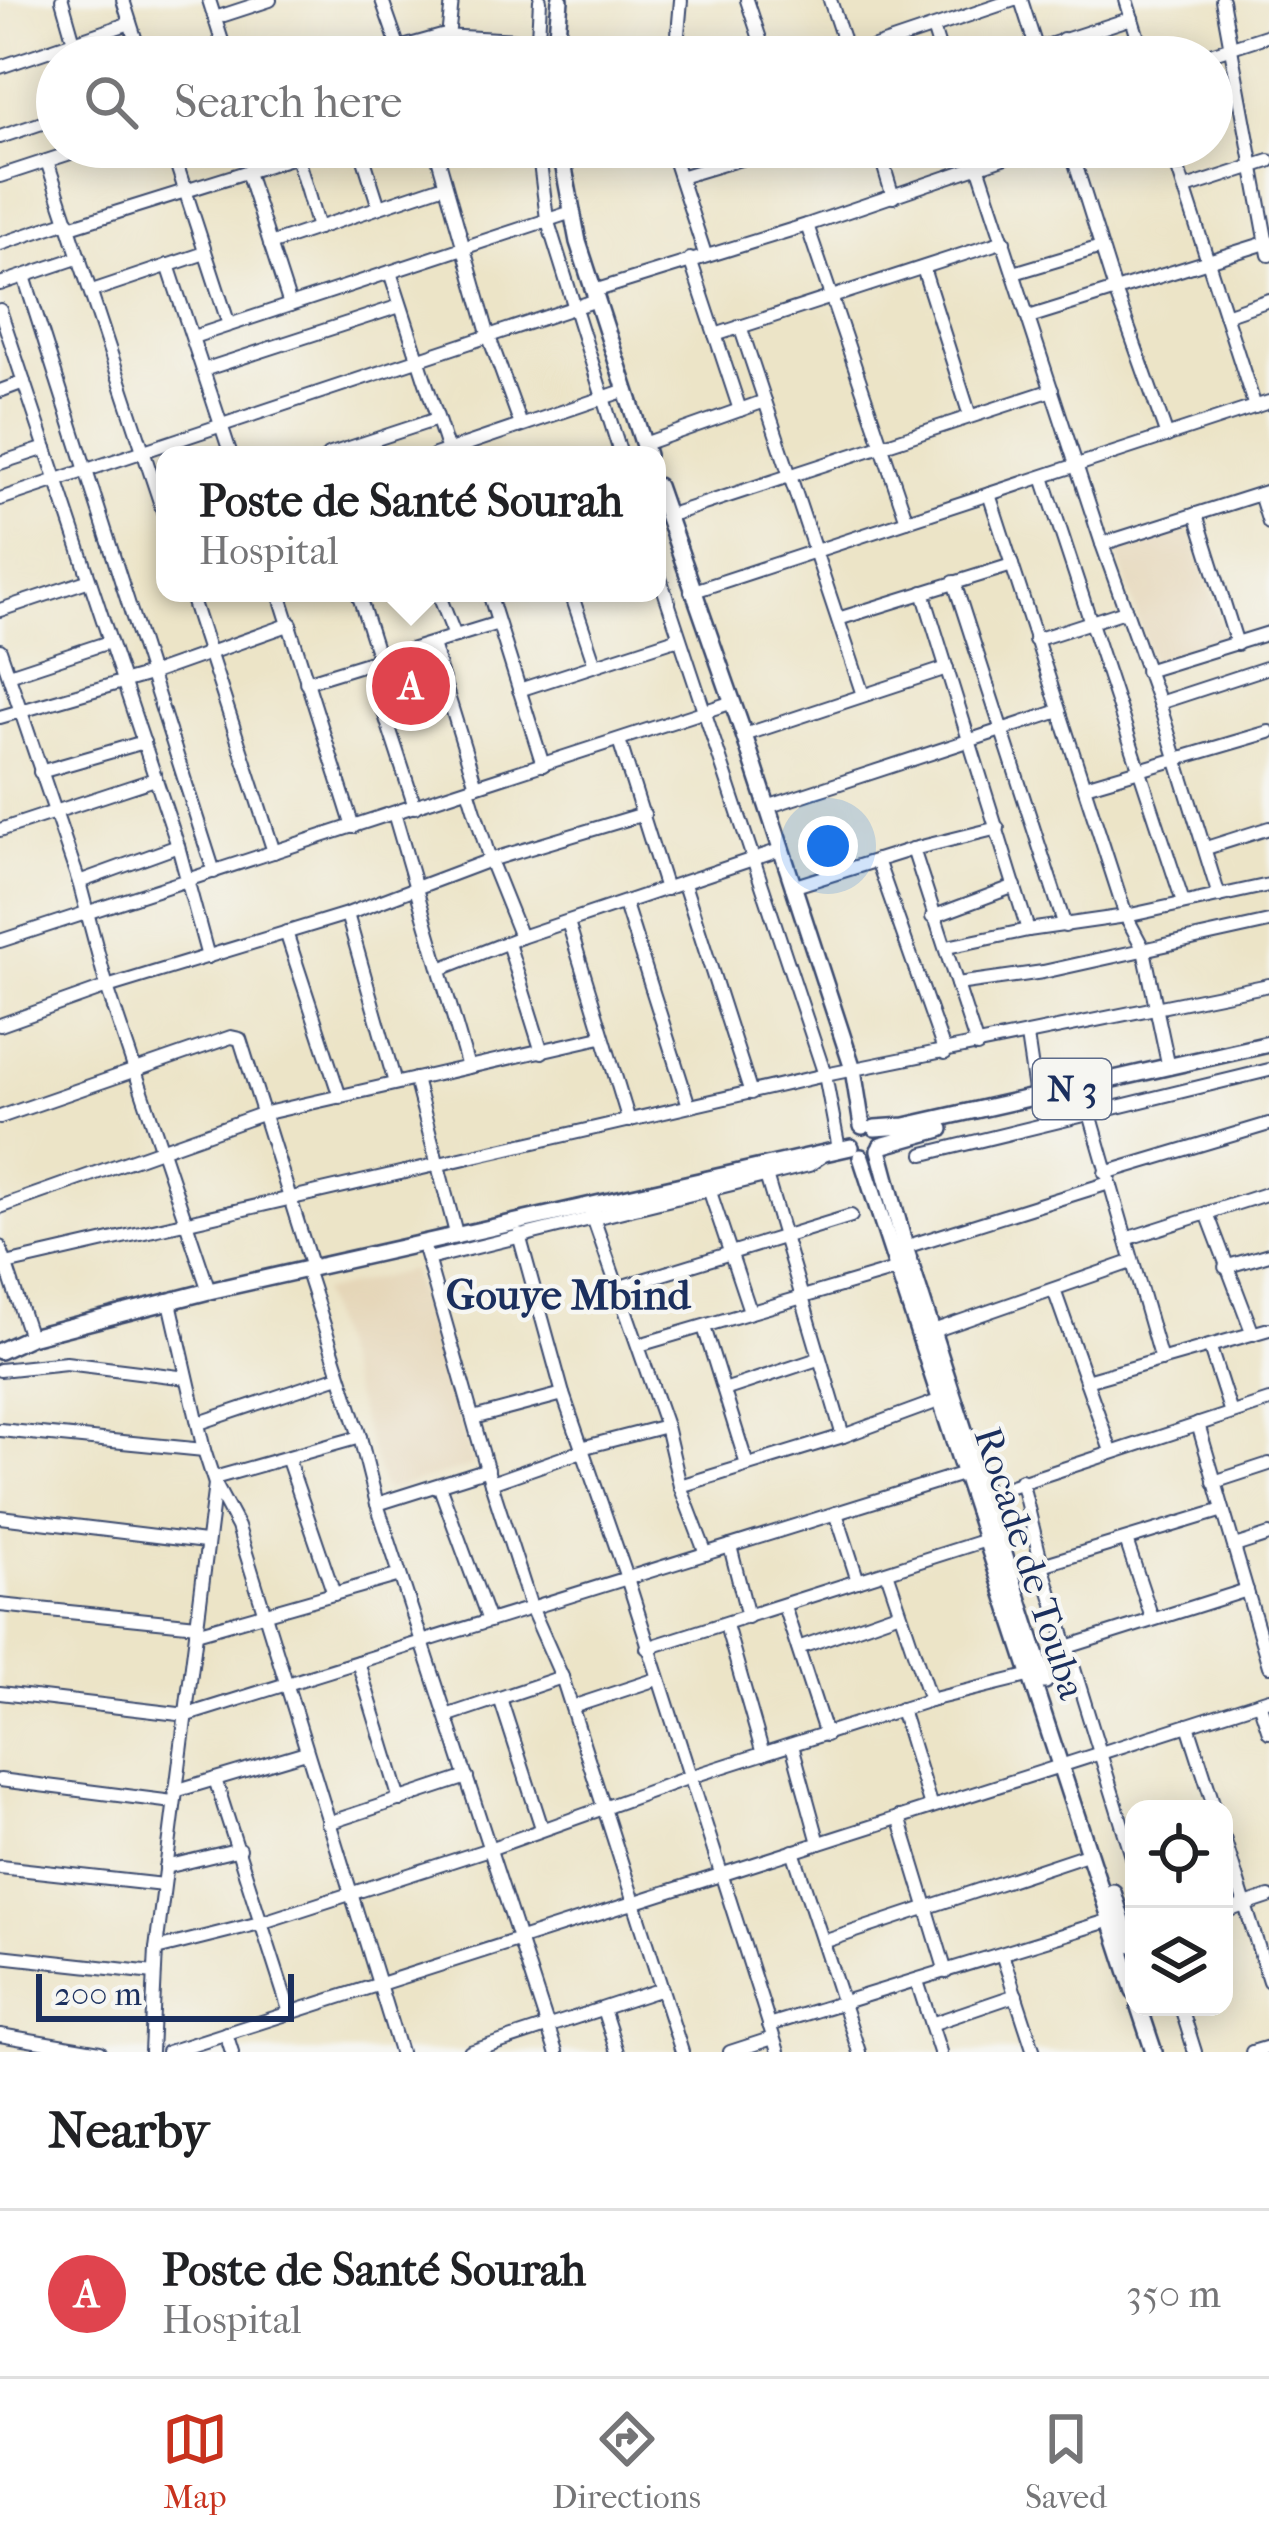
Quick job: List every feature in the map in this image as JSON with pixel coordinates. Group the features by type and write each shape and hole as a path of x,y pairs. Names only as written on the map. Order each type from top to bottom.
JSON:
{"main road":[{"path":"557,36 560,0"},
{"path":"564,168 596,296 644,446"},
{"path":"666,527 733,703 853,1069 868,1127 852,1133 845,1151"},
{"name":"N 3","path":"868,1127 905,1126 1269,1044"},
{"name":"N 3","path":"880,1148 907,1137 1087,1104 1269,1054"},
{"name":"Rocade de Touba","path":"868,1127 880,1148 933,1331 986,1540 1037,1673"},
{"path":"0,1351 31,1337 209,1291 309,1269 425,1252 457,1237 591,1212 845,1151 870,1157 880,1148"},
{"name":"Rocade de Touba","path":"845,1151 898,1269 941,1400 984,1495 1066,1764 1125,1928"},
{"name":"Rocade de Touba","path":"1066,1764 1125,1963"},
{"path":"1142,2016 1154,2052"},
{"path":"1153,2016 1165,2052"}],"street":[{"path":"62,0 72,36"},
{"path":"123,0 134,36"},
{"path":"209,0 221,36"},
{"path":"215,18 270,0"},
{"path":"382,0 394,36"},
{"path":"452,0 448,35 463,36"},
{"path":"537,36 540,0"},
{"path":"678,36 681,0"},
{"path":"747,0 759,36"},
{"path":"830,0 842,36"},
{"path":"904,36 1018,0 1032,36"},
{"path":"1126,0 1138,36"},
{"path":"1222,0 1226,36"},
{"path":"1074,36 1132,18"},
{"path":"91,36 130,22"},
{"path":"933,28 935,36"},
{"path":"1233,46 1269,35"},
{"path":"0,65 36,54"},
{"path":"1028,317 1268,247 1233,73"},
{"path":"0,137 36,125"},
{"path":"1186,188 1269,161"},
{"path":"0,176 36,165"},
{"path":"49,168 156,490"},
{"path":"178,168 229,325"},
{"path":"0,244 257,168"},
{"path":"301,168 318,228"},
{"path":"367,168 379,207"},
{"path":"442,168 489,337 521,425"},
{"path":"541,168 547,219 618,446"},
{"path":"677,168 705,254"},
{"path":"680,177 711,168"},
{"path":"884,168 893,197"},
{"path":"161,446 573,308 705,254 807,225 970,168"},
{"path":"979,168 1219,896"},
{"path":"1077,168 1166,436"},
{"path":"691,592 1262,405 1226,315 1179,168"},
{"path":"247,172 290,304"},
{"path":"270,244 445,185"},
{"path":"193,337 572,212"},
{"path":"807,225 907,521"},
{"path":"715,334 1004,242"},
{"path":"1014,273 1101,247"},
{"path":"92,292 205,253"},
{"path":"0,284 80,257"},
{"path":"690,260 740,410"},
{"path":"168,265 228,446"},
{"path":"923,268 970,416"},
{"path":"390,272 437,419 440,446"},
{"path":"24,276 214,872"},
{"path":"1226,315 1269,300"},
{"path":"203,370 400,306"},
{"path":"0,310 6,351 24,382 57,480 178,846 208,957"},
{"path":"740,326 863,695"},
{"path":"0,391 24,382"},
{"path":"461,446 626,390"},
{"path":"666,524 790,476 1052,390"},
{"path":"654,446 765,401"},
{"path":"355,446 437,419"},
{"path":"0,463 46,448"},
{"path":"0,499 156,448"},
{"path":"1043,477 1183,902"},
{"path":"1102,544 1264,493 1269,523"},
{"path":"989,494 1126,916 1144,950 1169,1068"},
{"path":"1196,514 1237,644"},
{"path":"838,619 1012,565"},
{"path":"0,610 87,580"},
{"path":"954,583 1065,926"},
{"path":"923,592 1028,930"},
{"path":"666,596 825,1075 845,1151"},
{"path":"193,602 274,852"},
{"path":"282,602 353,826"},
{"path":"360,602 415,807"},
{"path":"444,602 455,636"},
{"path":"491,602 543,765"},
{"path":"574,602 595,665"},
{"path":"1035,640 1125,611"},
{"path":"306,682 497,623"},
{"path":"0,717 150,674 291,624"},
{"path":"1147,671 1269,633"},
{"path":"519,690 680,638"},
{"path":"9,675 109,642"},
{"path":"432,644 542,1052"},
{"path":"0,650 209,1291"},
{"path":"744,735 946,668"},
{"path":"1159,703 1269,668"},
{"path":"0,941 733,703"},
{"path":"766,807 1059,711"},
{"path":"1085,786 1269,732"},
{"path":"619,740 666,890"},
{"path":"40,772 144,742"},
{"path":"0,830 154,779"},
{"path":"394,813 468,1067"},
{"path":"0,1025 347,914 490,860 644,814"},
{"path":"792,886 998,828"},
{"path":"1206,848 1269,828"},
{"path":"79,882 178,846"},
{"path":"913,849 977,1046"},
{"path":"440,969 780,850"},
{"path":"877,860 944,1053"},
{"path":"684,884 751,1093"},
{"path":"946,947 1269,885"},
{"path":"932,917 1015,886"},
{"path":"625,904 689,1106"},
{"path":"347,914 395,1083"},
{"path":"568,922 629,1121"},
{"path":"957,985 1043,972 1269,922"},
{"path":"286,932 340,1096"},
{"path":"6,1264 825,1075 1269,985"},
{"path":"1027,1036 1036,1097"},
{"path":"0,1117 135,1067 236,1037 243,1042 376,1504 556,2052"},
{"path":"0,1207 262,1114 601,1037"},
{"path":"924,1154 1087,1104 1269,1070"},
{"path":"415,1079 457,1237"},
{"path":"1087,1104 1161,1360"},
{"path":"905,1247 1269,1124"},
{"path":"682,2052 562,1677 531,1606 425,1252 519,1235 591,1212 709,1189 765,1170 843,1436"},
{"path":"709,1189 750,1311"},
{"path":"1126,1239 1269,1193"},
{"path":"591,1212 706,1555"},
{"path":"1207,1213 1253,1334"},
{"path":"617,1288 851,1216"},
{"path":"519,1235 563,1394 774,2038"},
{"path":"0,1247 31,1337"},
{"path":"1225,1267 1269,1254"},
{"path":"933,1331 1131,1262"},
{"path":"639,1346 898,1269"},
{"path":"1054,1291 1112,1451"},
{"path":"170,1302 204,1450 238,1527 400,2052"},
{"path":"704,1327 747,1465"},
{"path":"1086,1381 1269,1329"},
{"path":"1210,1348 1231,1414"},
{"path":"724,1390 818,1359"},
{"path":"0,1370 65,1363 188,1378"},
{"path":"199,1423 338,1376"},
{"path":"472,1418 563,1394"},
{"path":"680,1486 941,1400"},
{"path":"984,1495 1269,1401"},
{"path":"1198,1424 1269,1666"},
{"path":"376,1504 666,1426"},
{"path":"0,1430 204,1450"},
{"path":"214,1481 360,1437"},
{"path":"289,1460 334,1594"},
{"path":"1214,1481 1269,1464"},
{"path":"0,1693 187,1715 970,1471"},
{"path":"1021,1480 1042,1565 1125,1833"},
{"path":"152,2052 156,1949 214,1481"},
{"path":"439,1485 489,1621"},
{"path":"1042,1565 1223,1510"},
{"path":"836,1514 858,1581"},
{"path":"0,1517 205,1542"},
{"path":"1235,1546 1269,1535"},
{"path":"647,1648 986,1540"},
{"path":"1126,1540 1152,1618"},
{"path":"730,1546 748,1617"},
{"path":"887,1572 930,1700"},
{"path":"0,1605 196,1629 263,1616 400,1576"},
{"path":"1067,1647 1247,1590"},
{"path":"784,1606 826,1735"},
{"path":"798,1648 900,1612"},
{"path":"726,1625 763,1754"},
{"path":"358,1662 400,1800"},
{"path":"156,1949 260,1923 492,1849 690,1777 901,1709 1037,1673"},
{"path":"449,1715 562,1677"},
{"path":"572,1707 657,1679"},
{"path":"500,1698 542,1828"},
{"path":"168,2052 1264,1700 1269,1732"},
{"path":"901,1709 931,1807"},
{"path":"1188,1725 1212,1800"},
{"path":"792,1745 820,1843"},
{"path":"0,1780 174,1797 306,1751"},
{"path":"328,1823 467,1777"},
{"path":"215,1779 290,2012"},
{"path":"899,1817 946,1972"},
{"path":"166,1868 239,1849"},
{"path":"793,1852 859,2052"},
{"path":"823,1942 1090,1853"},
{"path":"0,1867 164,1885"},
{"path":"1233,1867 1269,1981"},
{"path":"1233,1909 1269,1898"},
{"path":"730,2052 774,2038 842,2002 1111,1920"},
{"path":"1002,1954 1034,2052"},
{"path":"0,1956 154,1973"},
{"path":"916,1981 940,2052"},
{"path":"475,2051 662,1989"},
{"path":"931,2024 1016,1995"},
{"path":"603,2008 617,2052"},
{"path":"1183,2016 1196,2052"},
{"path":"226,2033 232,2052"},
{"path":"0,2035 100,2052"},
{"path":"1252,2052 1269,2047"}],"shaded area":[{"path":"1188,523 1226,640 1152,663 1115,546"},
{"path":"430,648 449,705 392,723 374,666"},
{"path":"411,1270 474,1466 384,1490 321,1292"}],"place":[{"name":"Poste de Santé Sourah","path":"411,686"}],"district":[{"name":"Gouye Mbind","path":"568,1295"}]}
